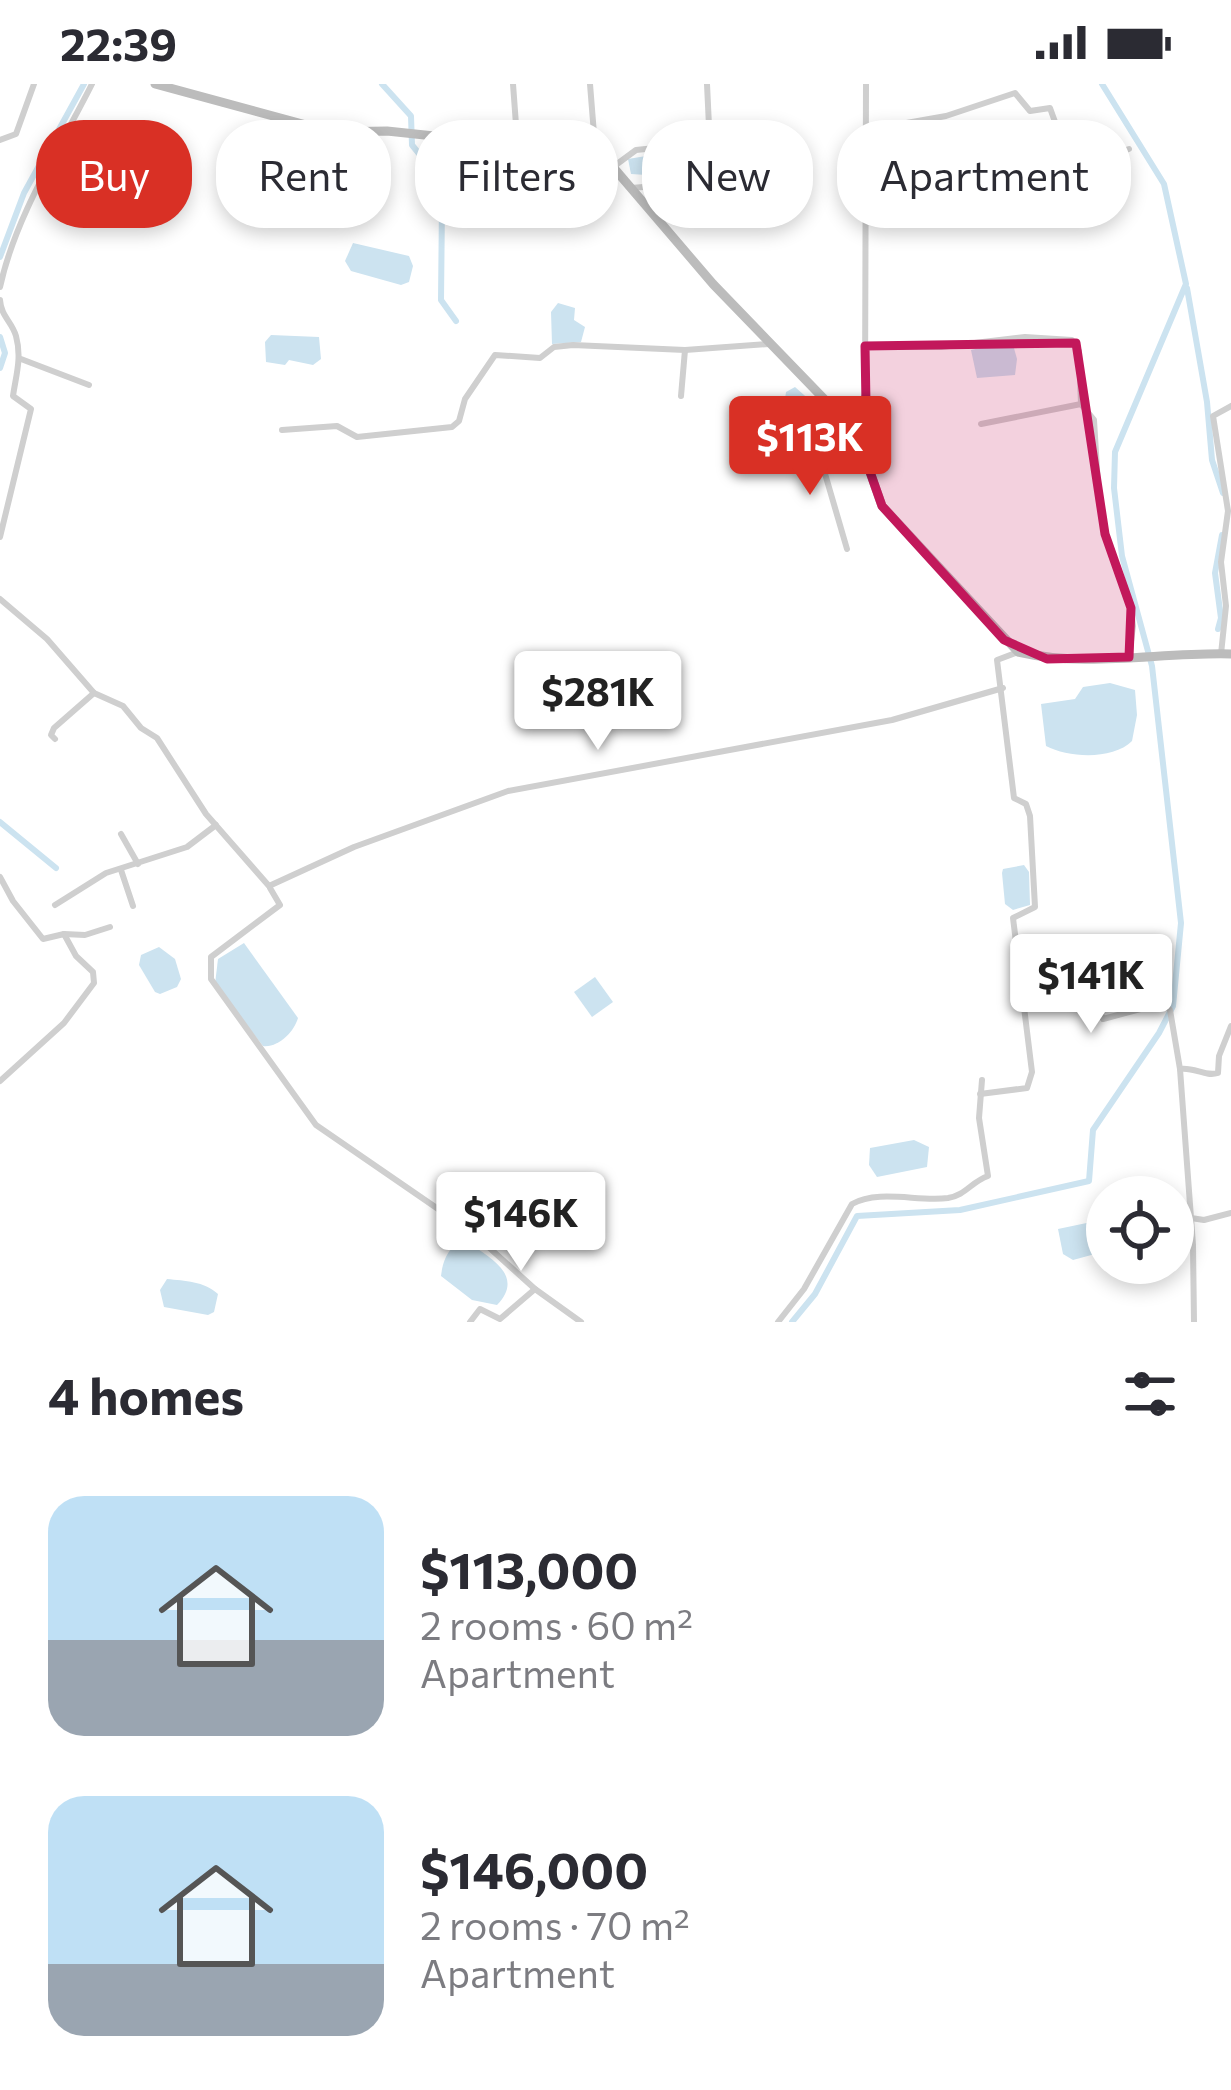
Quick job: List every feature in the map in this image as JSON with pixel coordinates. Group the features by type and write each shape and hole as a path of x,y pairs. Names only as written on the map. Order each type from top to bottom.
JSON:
{"main road":[{"path":"155,84 332,132 415,133"},
{"path":"618,173 713,284 856,432 882,506 1018,652 1047,659 1226,654"}],"street":[{"path":"0,140 16,134 34,84"},
{"path":"0,287 2,268 40,180 92,84"},
{"path":"513,84 516,120"},
{"path":"590,84 593,120"},
{"path":"707,84 710,120"},
{"path":"866,84 866,120"},
{"path":"923,120 1015,93 1030,111 1050,108 1054,120"},
{"path":"631,188 642,187"},
{"path":"835,409 860,404 865,395 866,228"},
{"path":"0,300 1,316 16,335 21,359 13,396 31,410 0,537"},
{"path":"865,346 941,347 1025,337 1072,340 1079,351 1081,404 1094,421 1102,518 1131,608 1130,657"},
{"path":"282,430 338,425 357,437 452,427 495,355 540,358 554,347 574,345 685,350 772,344"},
{"path":"681,396 685,350"},
{"path":"21,359 88,386"},
{"path":"982,424 1081,404"},
{"path":"1226,654 1221,562 1228,511 1213,416 1231,406"},
{"path":"754,441 856,432"},
{"path":"814,436 847,549"},
{"path":"0,598 47,638 94,693 123,706 141,728 157,738 216,825 280,904 211,957 211,979 316,1126 473,1233 580,1322"},
{"path":"980,1094 1030,1084 1030,1043 1013,918 1034,907 1031,836 1028,806 1014,797 997,660 1018,652"},
{"path":"269,886 354,847 508,790 892,720 1003,688"},
{"path":"55,739 51,735 54,728 94,693"},
{"path":"55,905 106,873 187,847 216,825"},
{"path":"121,834 138,864"},
{"path":"120,869 133,906"},
{"path":"0,877 43,938 85,935 110,927"},
{"path":"0,1081 64,1023 94,983 93,972 76,956 64,934"},
{"path":"1025,1010 1092,994 1103,1019 1163,1003 1170,1010 1180,1069 1188,1176"},
{"path":"1180,1069 1218,1073 1231,1026"},
{"path":"778,1322 804,1289 853,1204 863,1198 956,1196 966,1193 973,1181 988,1176 982,1080"},
{"path":"1194,1218 1231,1213"},
{"path":"1193,1284 1194,1322"},
{"path":"470,1322 480,1309 500,1319 536,1289"}],"highlighted area":[{"path":"1076,343 1105,534 1131,608 1129,657 1047,659 1004,640 882,506 856,432 835,409 866,404 865,346"}],"water":[{"path":"642,157 642,175 631,174 628,159"},
{"path":"353,243 409,256 413,266 409,282 401,285 351,271 345,261"},
{"path":"558,303 575,308 574,320 585,327 581,342 552,344 551,312"},
{"path":"271,335 319,337 321,359 313,365 266,362 265,342"},
{"path":"1012,341 1015,375 977,378 971,350"},
{"path":"795,387 831,419 828,427 807,435 787,431 782,418 786,392"},
{"path":"1110,683 1135,690 1132,741 1114,751 1090,755 1046,746 1041,704 1075,699 1083,687"},
{"path":"1024,865 1029,872 1030,905 1013,910 1005,904 1002,873"},
{"path":"244,943 298,1018 285,1038 269,1046 263,1046 215,984 218,959"},
{"path":"159,947 175,959 181,979 177,987 160,994 139,965 141,955"},
{"path":"595,977 613,1002 592,1017 574,992"},
{"path":"914,1140 929,1147 927,1167 877,1177 869,1165 870,1148"},
{"path":"1086,1223 1086,1256 1073,1260 1063,1254 1058,1229"},
{"path":"467,1242 494,1261 506,1277 505,1295 497,1305 472,1300 441,1276 448,1253"},
{"path":"167,1279 213,1290 218,1294 214,1312 164,1307 160,1290"}],"waterway":[{"path":"0,257 24,193 84,84"},
{"path":"382,84 411,116 412,145 433,171 442,204 441,300 456,321"},
{"path":"792,1322 815,1294 857,1216 960,1210 1089,1181 1093,1130 1173,1006 1181,923 1152,666 1122,556 1114,488 1115,452 1186,284 1164,184 1102,84"},
{"path":"1187,288 1212,460 1223,493"},
{"path":"0,337 5,353 0,368"},
{"path":"1218,629 1215,573 1222,535"},
{"path":"0,822 56,868"}]}
